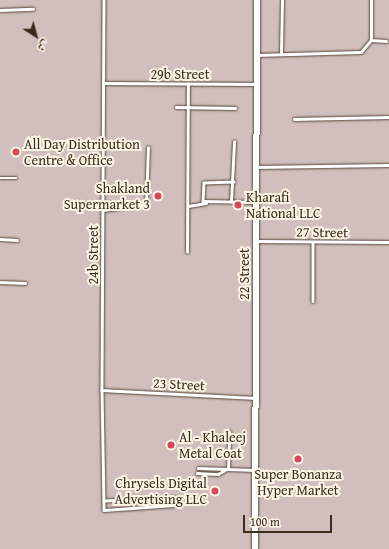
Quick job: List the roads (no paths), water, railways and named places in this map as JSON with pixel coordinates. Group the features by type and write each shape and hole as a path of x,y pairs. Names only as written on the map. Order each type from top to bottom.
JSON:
{"street":[{"name":"22 Street","path":"255,549 256,0"}],"lane":[{"name":"24b Street","path":"104,0 102,390 104,510 174,505 175,498 104,501"},
{"path":"280,53 282,0"},
{"path":"371,0 371,40"},
{"path":"0,10 33,9"},
{"path":"256,55 280,53 357,53 371,40 386,41"},
{"name":"29b Street","path":"103,83 256,84"},
{"path":"187,252 188,84"},
{"path":"176,106 234,108"},
{"path":"294,119 389,117"},
{"path":"231,202 234,182 234,142"},
{"path":"103,210 146,204 148,148"},
{"path":"256,167 389,165"},
{"path":"0,178 16,178"},
{"path":"206,203 202,199 204,183 234,182"},
{"path":"188,206 206,203 256,202"},
{"path":"0,240 16,240"},
{"name":"27 Street","path":"256,241 389,242"},
{"path":"314,242 314,301"},
{"path":"0,282 25,282"},
{"name":"23 Street","path":"102,390 255,398"},
{"path":"227,469 229,432"},
{"path":"198,468 255,470"},
{"path":"197,472 218,474 227,469"}],"place":[{"name":"All Day Distribution Centre & Office","path":"16,152"},
{"name":"Shakland Supermarket 3","path":"158,196"},
{"name":"Kharafi National LLC","path":"238,205"},
{"name":"Al - Khaleej Metal Coat","path":"171,445"},
{"name":"Super Bonanza Hyper Market","path":"298,459"},
{"name":"Chrysels Digital Advertising LLC","path":"215,491"}]}
